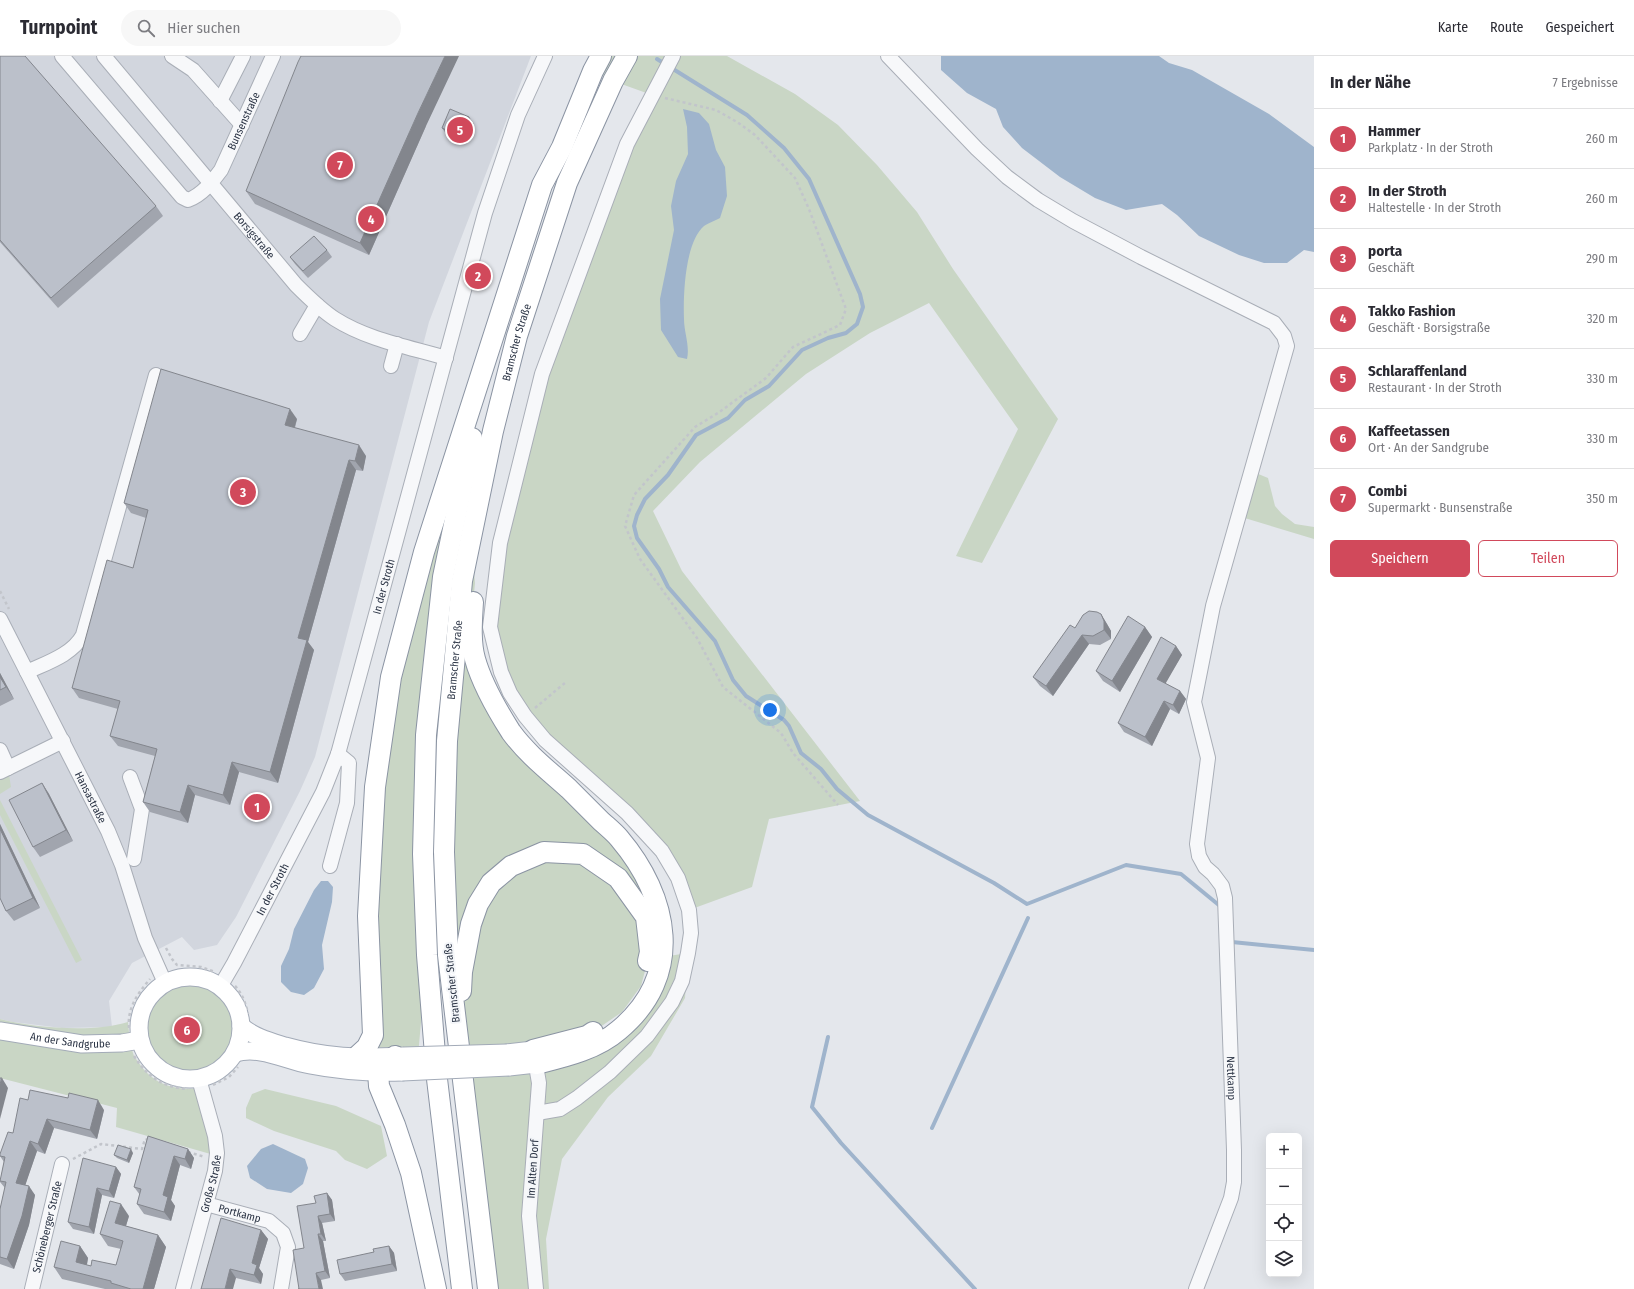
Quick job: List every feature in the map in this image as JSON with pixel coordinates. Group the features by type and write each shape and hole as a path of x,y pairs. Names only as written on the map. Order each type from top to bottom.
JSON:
{"highway":[{"path":"355,1058 367,1047 373,1035 368,916 375,787 391,678 424,552 494,328 542,185 562,147 593,71 601,56"},
{"name":"Bramscher Straße","path":"488,1289 448,955 444,852 447,741 462,581 493,430 517,336 567,183 613,81 627,56"},
{"path":"462,1289 440,1107 427,955 423,854 426,735 443,577 494,328"},
{"path":"471,537 475,583 471,625 475,658 490,694 512,732 538,762 569,789 618,837 627,848 639,866 654,895 662,926 662,957 654,985 640,1010 618,1031 594,1046 568,1056 535,1057"},
{"path":"459,1045 462,972 470,931 478,904 491,883 511,866 544,852 583,854 618,878 646,917 650,952 641,986 622,1012 588,1036 535,1057"},
{"path":"400,1062 385,1064 378,1072 379,1086 395,1125 411,1173 436,1289"}],"main road":[{"path":"378,1072 354,1072 308,1065 255,1050 241,1052 214,1074 200,1083 181,1079 165,1073 152,1063 143,1049 135,1041 138,1034 139,1019 144,1004 163,977 195,977 210,980 219,976 234,1001 246,1030 266,1040 310,1053 400,1062 508,1060 535,1057"},
{"path":"241,1052 241,1034 246,1030"},
{"name":"An der Sandgrube","path":"0,1032 82,1044 135,1041"}],"street":[{"name":"Bunsenstraße","path":"62,56 182,197 188,200 193,198 211,183 221,170 273,56"},
{"name":"Borsigstraße","path":"104,56 296,285 317,305 335,319 355,330 446,358"},
{"path":"172,56 193,70 242,125"},
{"path":"220,101 243,56"},
{"name":"In der Stroth","path":"219,976 323,792 338,754 485,213 502,158 518,115 545,56"},
{"name":"Nettkamp","path":"888,56 977,149 1007,177 1038,200 1073,221 1141,257 1274,323 1284,336 1287,346 1213,606 1194,702 1208,758 1197,844 1199,856 1205,867 1222,886 1225,898 1234,1150 1234,1182 1231,1198 1226,1215 1196,1289"},
{"path":"537,1114 560,1109 577,1098 610,1072 647,1036 672,1002 682,981 691,934 688,910 678,878 662,851 627,813 545,740 525,716 510,693 501,672 490,627 492,599 500,543 542,374 627,144 670,62"},
{"path":"300,334 317,305"},
{"path":"390,366 397,344"},
{"path":"27,672 70,650 78,643 83,635 156,375"},
{"name":"Hansastraße","path":"0,619 110,838 122,865 145,938 163,977"},
{"path":"0,750 4,770 62,741"},
{"path":"330,866 347,803 349,763 338,754"},
{"path":"130,777 142,809 134,859"},
{"name":"Im Alten Dorf","path":"535,1057 539,1083 529,1216 536,1289"},
{"name":"Große Straße","path":"183,1289 215,1171 217,1153 215,1136 200,1083"},
{"name":"Schöneberger Straße","path":"32,1289 62,1164"},
{"name":"Portkamp","path":"206,1204 269,1221 283,1233 288,1247 281,1289"}],"path":[{"path":"653,95 716,110 755,135 795,178 809,209 846,309 840,325 793,347 766,378 718,413 695,427 634,495 625,526 640,559 697,638 723,686 781,734 793,753 838,805"},
{"path":"525,716 566,682"},
{"path":"241,1052 243,1061 229,1077 217,1084 200,1083 178,1089 165,1086 145,1070 134,1057 135,1041 128,1022 132,1004 147,982 163,977 177,965 201,967 219,976 238,989 246,1005 250,1024 246,1030"},
{"path":"62,1164 101,1144 142,1149 145,1139 152,1141"},
{"path":"182,1150 216,1160"}],"shaded area":[{"path":"0,56 531,56 429,322 315,757 300,791 236,917 217,945 194,950 182,937 132,963 109,1001 112,1027 62,1028 0,1019"}],"green space":[{"path":"601,56 727,56 795,94 838,125 877,165 917,212 953,269 1058,419 982,563 956,556 1018,429 929,303 870,333 806,374 700,462 653,511 682,571 860,801 769,819 752,887 689,910 662,851 545,740 501,672 492,599 542,374 652,95 613,81 593,71"},
{"path":"495,328 443,577 426,735 427,955 418,1056 367,1047 368,916 391,677"},
{"path":"1251,471 1268,478 1275,506 1282,514 1295,524 1314,527 1314,539 1238,516"},
{"path":"471,537 475,583 471,625 490,694 639,865 650,952 641,986 622,1012 587,1036 533,1050 459,1045 444,852"},
{"path":"8,768 11,787 0,794 0,772"},
{"path":"0,800 82,960 76,963 0,815"},
{"path":"688,953 685,998 651,1056 608,1097 562,1159 546,1239 549,1289 489,1289 463,1078 512,1076 509,1067 620,1030 662,957"},
{"path":"190,983 207,986 222,996 232,1011 235,1028 232,1045 222,1060 207,1070 190,1073 173,1070 158,1060 148,1045 145,1028 148,1011 158,996 173,986"},
{"path":"0,1019 30,1025 64,1028 98,1027 128,1022 134,1056 147,1073 168,1086 184,1089 202,1088 214,1155 116,1127 117,1108 0,1078"},
{"path":"265,1089 336,1106 381,1126 387,1156 367,1169 345,1160 336,1151 274,1131 246,1118 246,1108 252,1094"}],"water":[{"path":"941,56 1159,56 1169,63 1192,70 1269,114 1314,147 1314,252 1304,250 1287,263 1264,263 1239,255 1199,236 1177,215 1162,204 1126,210 1095,198 1060,177 1022,148 1003,127 996,109 967,93 941,70"},
{"path":"683,109 699,113 709,124 716,150 725,167 727,196 720,218 704,226 693,244 689,256 686,270 684,297 684,324 688,349 687,359 678,357 661,330 660,299 674,230 671,206 676,181 688,154 687,127"},
{"path":"321,881 328,881 333,887 332,902 322,945 324,969 314,988 304,995 291,992 281,982 281,966 289,949 294,929 314,890"},
{"path":"273,1144 305,1159 308,1168 303,1184 291,1193 267,1189 250,1178 247,1166 261,1149"}],"building":[{"path":"0,56 25,56 156,206 51,298 0,240"},
{"path":"301,56 445,56 360,243 246,191"},
{"path":"450,109 469,117 461,137 442,128"},
{"path":"314,236 327,250 303,271 290,257"},
{"path":"161,369 290,409 285,425 359,445 355,461 349,460 298,638 307,640 270,772 232,762 223,795 188,785 180,812 143,802 157,749 110,736 120,701 72,688 107,560 133,568 148,510 124,503"},
{"path":"1089,611 1101,614 1104,621 1104,630 1093,636 1082,635 1046,686 1033,677 1070,625 1075,628 1083,615"},
{"path":"1128,616 1145,627 1112,681 1096,671"},
{"path":"1161,637 1176,646 1157,679 1180,691 1173,705 1164,701 1145,737 1118,723"},
{"path":"0,677 6,687 0,690"},
{"path":"42,783 66,830 33,847 9,800"},
{"path":"0,829 33,898 6,911 0,898"},
{"path":"30,1090 68,1098 69,1093 98,1100 90,1130 47,1119 38,1144 30,1141 16,1183 29,1186 22,1216 7,1259 0,1257 0,1209 6,1182 0,1181 5,1157 0,1156 0,1154 8,1132 13,1133 20,1098 28,1100"},
{"path":"148,1136 188,1149 185,1159 174,1156 163,1195 168,1197 164,1212 137,1204 141,1189 134,1187"},
{"path":"118,1145 131,1149 127,1160 114,1155"},
{"path":"83,1158 116,1167 109,1191 97,1188 89,1227 68,1222"},
{"path":"327,1193 330,1214 318,1216 321,1234 318,1234 325,1271 316,1273 319,1289 299,1289 293,1250 304,1248 297,1206 316,1203 314,1196"},
{"path":"110,1201 121,1204 115,1223 158,1235 143,1289 131,1289 111,1283 111,1281 54,1267 61,1241 80,1246 76,1262 91,1266 92,1260 116,1265 123,1241 100,1234"},
{"path":"221,1218 261,1230 252,1263 257,1265 254,1275 230,1269 225,1289 201,1289"},
{"path":"389,1246 392,1264 340,1274 337,1260 374,1252 373,1249"}],"waterway":[{"path":"657,59 747,115 784,148 809,179 860,294 863,307 857,324 846,333 828,338 802,350 769,386 745,400 728,418 696,435 668,475 645,499 637,515 634,526 637,538 659,569 668,587 715,641 733,680 746,696 784,720 789,726 801,753 821,769 837,789 868,815 994,883 1027,904 1126,865 1181,874 1220,906"},
{"path":"932,1128 1028,918"},
{"path":"1232,939 1232,942 1314,950"},
{"path":"828,1037 812,1107 841,1143 975,1289"}],"place":[{"name":"Schlaraffenland","path":"460,130"},
{"name":"Combi","path":"340,165"},
{"name":"Takko Fashion","path":"371,219"},
{"name":"In der Stroth","path":"478,276"},
{"name":"porta","path":"243,492"},
{"name":"Hammer","path":"257,807"},
{"name":"Kaffeetassen","path":"187,1030"}]}
